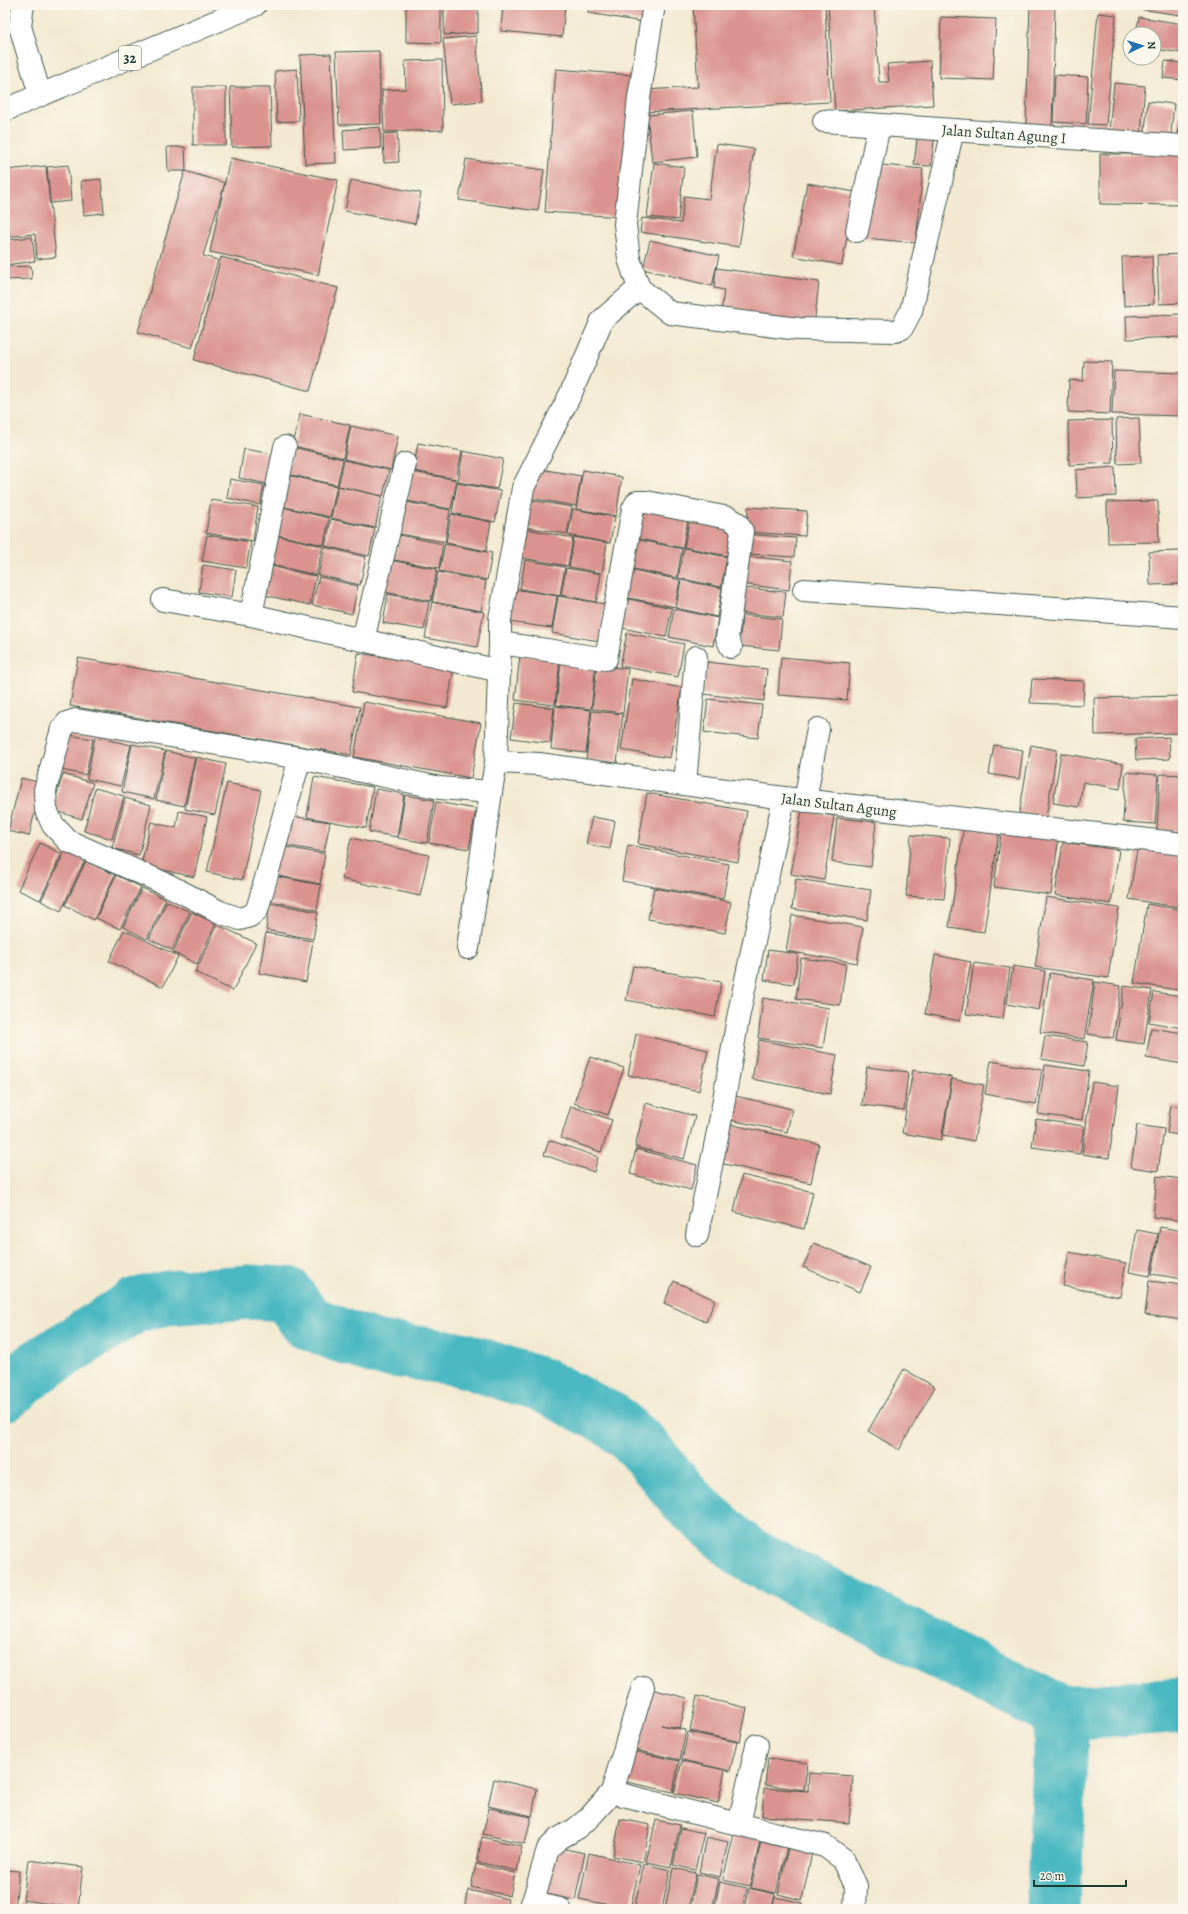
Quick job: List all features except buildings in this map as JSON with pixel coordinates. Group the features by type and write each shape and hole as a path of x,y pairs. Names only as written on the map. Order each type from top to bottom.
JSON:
{"main road":[{"path":"23,5 20,26 40,95"},
{"name":"32","path":"5,110 231,10 256,5"},
{"path":"654,5 639,98 625,224 629,259 639,288 670,313 799,329 896,331 902,328 911,311 953,130"},
{"name":"Jalan Sultan Agung I","path":"824,121 1183,146"},
{"path":"857,231 879,125"},
{"path":"468,948 496,762 500,671 500,619 523,488 571,393 602,320 639,288"},
{"path":"251,615 286,447"},
{"path":"363,640 405,464"},
{"path":"500,643 606,659 633,509 637,502 646,502 729,518 737,524 742,531 727,638 731,647"},
{"path":"804,590 1183,617"},
{"path":"163,600 251,615 500,671"},
{"path":"685,784 696,657"},
{"path":"300,758 257,910 250,916 240,919 220,912 168,885 68,841 53,825 46,810 46,790 62,729 67,723 76,720 300,758 440,788 491,792"},
{"path":"697,1235 721,1116 738,1018 794,800 818,729"},
{"name":"Jalan Sultan Agung","path":"496,762 539,764 794,800 1183,844"},
{"path":"560,1909 532,1906 548,1849 558,1839 574,1830 589,1818 612,1792 643,1687"},
{"path":"739,1824 757,1745"},
{"path":"612,1792 825,1846 843,1859 856,1886 855,1909"}],"waterway":[{"path":"5,1394 37,1367 136,1305 168,1298 249,1292 287,1294 306,1321 339,1335 378,1348 461,1359 544,1386 612,1420 641,1445 688,1502 746,1553 1062,1714 1183,1705"},
{"path":"1053,1909 1062,1714"}]}
